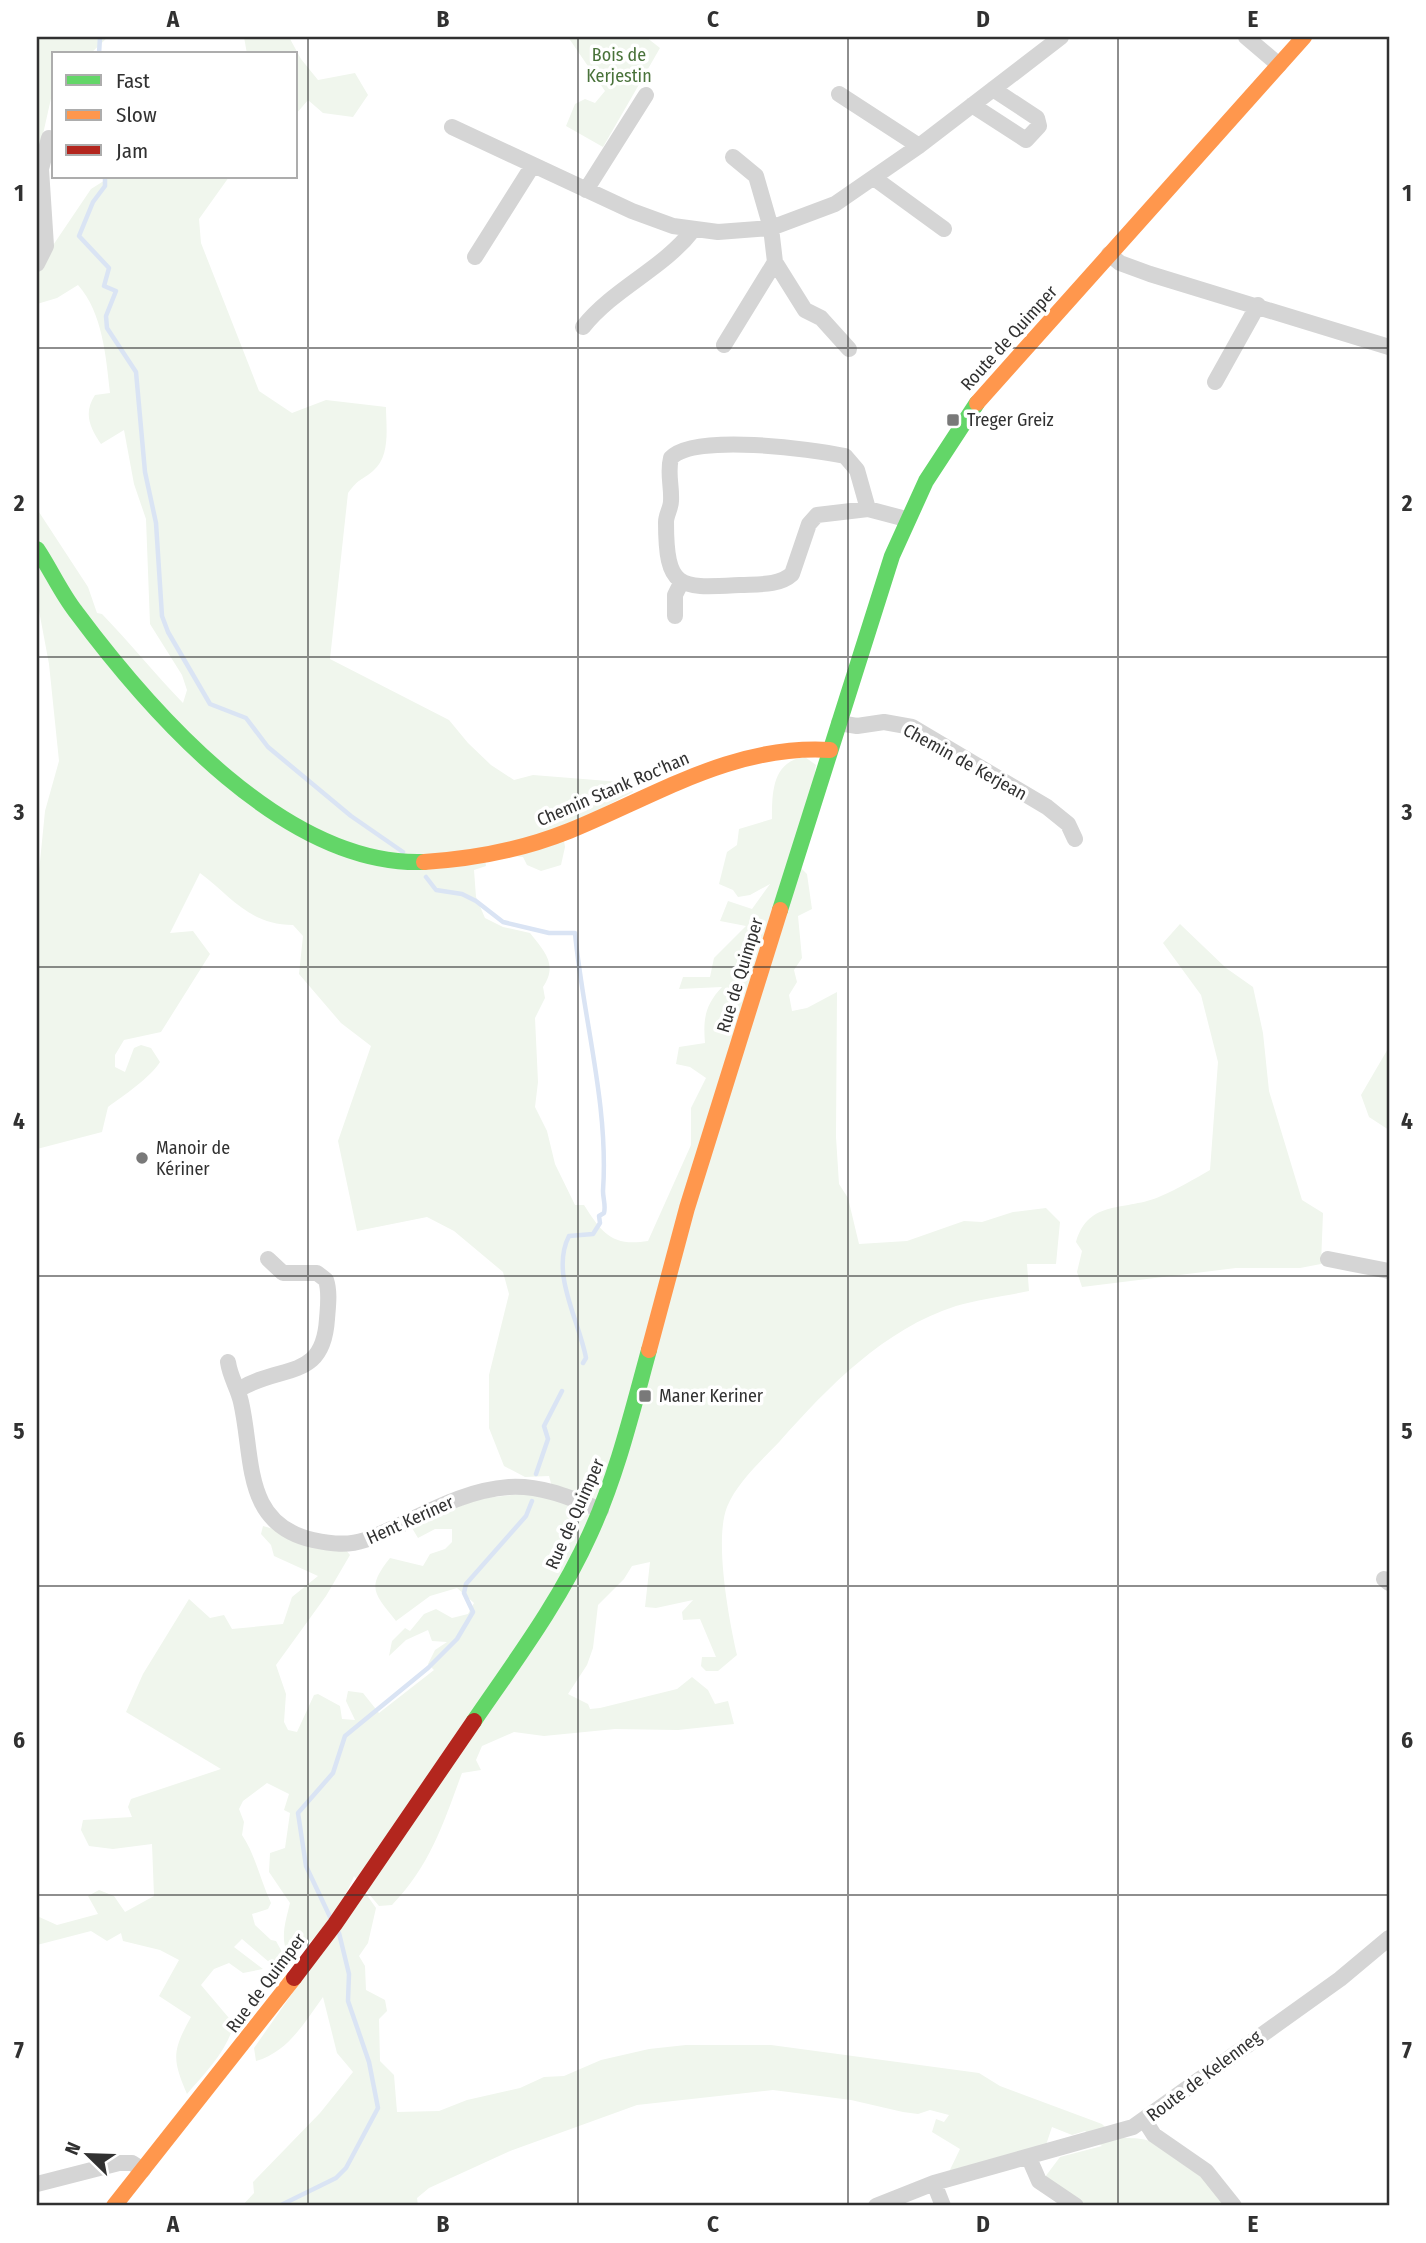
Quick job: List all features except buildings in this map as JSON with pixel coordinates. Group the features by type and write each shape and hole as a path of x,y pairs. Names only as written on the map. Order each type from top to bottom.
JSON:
{"main road":[{"name":"Route de Quimper","path":"839,723 906,519 935,461 966,416 1304,37"},
{"path":"1279,65 1317,37"},
{"name":"Chemin Stank Roc'han","path":"37,549 75,610 148,701 183,737 246,790 292,822 338,845 373,857 398,862 432,862 509,849 563,835 633,799 688,775 803,748 830,750"},
{"name":"Rue de Quimper","path":"114,2206 261,2022 356,1894 542,1622 577,1561 601,1510 631,1424 690,1196 839,723"}],"street":[{"path":"452,127 652,219 693,230 748,231 771,228 814,215 874,178 1061,37"},
{"path":"1246,37 1279,65"},
{"path":"972,106 1029,139 1039,125 1037,118 993,89"},
{"path":"839,94 919,146"},
{"path":"586,190 646,95"},
{"path":"37,264 46,246 41,169 49,138"},
{"path":"733,157 756,176 771,228 775,262 805,310 821,318 849,349"},
{"path":"475,257 533,166"},
{"path":"874,178 944,229"},
{"path":"583,327 597,309 679,247 693,230"},
{"path":"1109,254 1133,268 1389,347"},
{"path":"724,345 775,262"},
{"path":"1214,382 1258,305"},
{"path":"868,509 857,470 845,456 750,444 684,448 671,458 671,502 666,519 670,567 681,583 694,588 777,583 788,578 796,567 813,517 868,509 906,519"},
{"path":"675,616 675,596 681,583"},
{"name":"Chemin de Kerjean","path":"839,723 851,726 884,722 912,727 1056,813 1068,824 1075,839"},
{"path":"238,1390 254,1380 308,1363 324,1347 328,1304 326,1280 317,1273 283,1273 268,1259"},
{"path":"1328,1259 1389,1271"},
{"name":"Hent Keriner","path":"228,1362 230,1376 238,1390 252,1473 262,1506 274,1521 308,1539 336,1544 356,1543 448,1502 510,1487 550,1491 601,1510"},
{"name":"Route de Kelenneg","path":"876,2206 934,2183 1047,2154 1144,2121 1224,2060 1340,1979 1389,1938"},
{"path":"1144,2121 1154,2135 1206,2171 1234,2206"},
{"path":"1029,2158 1034,2175 1044,2186 1076,2206"},
{"path":"37,2184 119,2163 132,2164 143,2170"},
{"path":"934,2183 943,2206"}],"green space":[{"path":"37,37 108,37 92,52 52,52 52,94 37,161"},
{"path":"244,37 289,37 297,52 247,52"},
{"name":"Bois de Kerjestin","path":"568,37 646,37 660,48 603,147 566,126 575,104 585,99 595,103 605,91"},
{"path":"298,54 318,80 355,73 368,95 353,117 323,113 308,100 298,112"},
{"path":"108,178 228,178 199,219 201,243 259,391 292,413 326,400 386,407 383,457 379,465 348,493 330,659 449,720 491,765 514,780 533,775 633,783 633,792 562,829 565,847 561,865 541,871 527,865 523,857 484,853 486,866 474,870 476,897 485,918 503,927 530,933 548,959 549,972 543,987 545,998 535,1018 538,1082 535,1107 547,1131 555,1164 575,1205 584,1205 603,1230 617,1240 648,1241 691,1145 691,1108 706,1078 690,1067 676,1064 679,1047 705,1043 706,1013 722,987 679,989 683,977 710,977 714,958 746,926 720,921 728,901 752,909 770,884 750,895 738,897 733,890 719,884 727,852 737,845 739,829 772,819 774,789 780,772 794,760 805,757 816,765 800,867 807,874 812,909 798,916 802,958 794,970 797,982 789,995 792,1011 807,1008 837,992 836,1137 839,1184 848,1198 859,1244 907,1241 964,1221 982,1222 1013,1212 1046,1208 1060,1222 1056,1264 1027,1264 1029,1291 956,1306 905,1329 859,1362 838,1381 743,1480 727,1507 722,1539 724,1580 737,1655 718,1671 706,1671 701,1666 702,1657 716,1657 700,1619 683,1620 682,1612 693,1600 656,1608 645,1607 650,1562 632,1566 624,1579 598,1605 593,1648 587,1665 568,1694 588,1704 590,1709 600,1708 677,1689 692,1677 708,1690 715,1704 728,1701 734,1724 678,1730 615,1729 544,1736 514,1732 482,1746 476,1760 481,1770 462,1773 426,1859 392,1905 379,1906 354,1876 320,1932 291,1957 284,1938 290,1903 269,1872 270,1853 285,1848 290,1813 284,1810 289,1794 267,1783 243,1801 239,1809 244,1822 242,1835 271,1903 268,1909 252,1914 255,1925 271,1940 276,1941 288,1963 276,1968 242,1939 234,1947 263,1969 243,1973 229,1963 214,1969 201,1985 234,2024 221,2052 187,2094 176,2055 180,2038 191,2017 159,1996 179,1960 160,1950 123,1941 121,1933 107,1941 91,1931 37,1945 37,1916 57,1925 98,1914 88,1896 99,1890 114,1896 125,1912 154,1896 152,1844 113,1849 89,1846 81,1830 83,1820 132,1817 128,1807 131,1799 221,1769 126,1712 143,1674 189,1599 210,1618 224,1615 232,1629 283,1624 292,1597 318,1576 274,1556 271,1545 261,1534 263,1526 346,1550 350,1555 326,1596 276,1665 286,1694 284,1722 288,1730 297,1732 314,1695 318,1694 340,1706 342,1719 355,1720 346,1701 348,1691 363,1693 379,1713 434,1670 428,1664 435,1650 447,1642 432,1641 428,1630 406,1640 389,1656 392,1641 405,1628 410,1631 424,1614 436,1609 452,1618 468,1614 474,1603 457,1588 430,1596 396,1621 382,1604 376,1590 382,1568 390,1558 423,1566 430,1554 445,1549 452,1542 452,1529 435,1529 418,1538 412,1528 426,1516 460,1503 552,1487 549,1476 525,1477 504,1466 489,1428 489,1375 509,1294 503,1272 454,1231 427,1217 357,1231 338,1141 371,1046 341,1023 299,974 303,936 293,925 264,920 252,914 200,873 170,933 193,931 210,954 161,1032 124,1040 115,1055 115,1067 125,1072 134,1048 141,1045 151,1048 160,1062 144,1080 108,1107 102,1132 37,1149 37,892 45,811 59,761 49,664 37,600 37,509 88,587 97,613 102,614 183,703 187,690 182,675 150,624 146,519 134,484 124,430 101,444 89,420 89,408 95,395 110,393 102,336 93,309 78,285 57,298 37,304 37,269 91,189"},
{"path":"1180,924 1226,968 1253,987 1263,1033 1269,1091 1302,1200 1323,1213 1321,1264 1300,1268 1236,1268 1082,1287 1077,1272 1082,1251 1076,1242 1090,1218 1110,1208 1161,1196 1210,1170 1218,1062 1201,995 1163,943"},
{"path":"1389,1047 1389,1130 1369,1117 1361,1095"},
{"path":"364,1891 376,1908 368,1943 359,1956 365,1966 366,1990 385,2000 387,2011 379,2019 380,2061 394,2075 397,2112 439,2111 467,2100 520,2088 544,2077 564,2076 601,2060 649,2049 686,2045 771,2045 979,2073 1000,2086 1102,2124 1116,2135 1152,2142 1163,2147 1194,2169 1227,2206 1086,2206 1062,2194 1045,2177 1060,2157 1102,2146 1085,2131 1072,2135 1052,2127 1046,2145 948,2174 960,2149 932,2132 936,2119 944,2122 949,2115 930,2110 918,2114 903,2112 851,2100 773,2090 637,2105 510,2151 429,2188 417,2198 418,2206 242,2206 254,2193 253,2182 320,2113 353,2072 337,2053 323,1997 302,2026 277,2051 256,2061 254,2048"}],"waterway":[{"path":"99,52 100,37"},
{"path":"105,178 105,186 93,202 79,236 109,268 104,286 116,291 106,316 107,328 136,372 145,472 156,523 162,616 168,632 210,704 246,718 268,747 351,816 403,852"},
{"path":"426,877 436,890 462,894 476,901 503,922 549,933 575,933 599,1094 605,1210 599,1216 600,1223 593,1234 569,1236 564,1250 564,1281 586,1358 583,1363"},
{"path":"536,1474 548,1439 544,1426 562,1391"},
{"path":"331,1919 306,1866 298,1813 333,1773 345,1736 428,1668 457,1639 473,1612 464,1593 466,1584 526,1516 532,1501"},
{"path":"279,2206 336,2178 346,2168 378,2108 369,2062 348,2001 349,1974 339,1933"}],"traffic: fast":[{"path":"780,910 892,556 926,481 977,403"},
{"path":"37,549 71,605 107,652 183,737 227,777 273,812 322,839 373,857 424,862"},
{"path":"474,1721 551,1607 590,1534 616,1466 649,1350"}],"traffic: slow":[{"path":"977,403 1304,37"},
{"path":"424,862 498,852 534,843 728,764 795,750 830,750"},
{"path":"649,1350 687,1208 780,910"},
{"path":"114,2206 294,1978"}],"traffic: jam":[{"path":"294,1978 335,1924 474,1721"}],"place":[{"name":"Treger Greiz","path":"953,420"},
{"name":"Manoir de Kériner","path":"142,1158"},
{"name":"Maner Keriner","path":"645,1396"}]}
